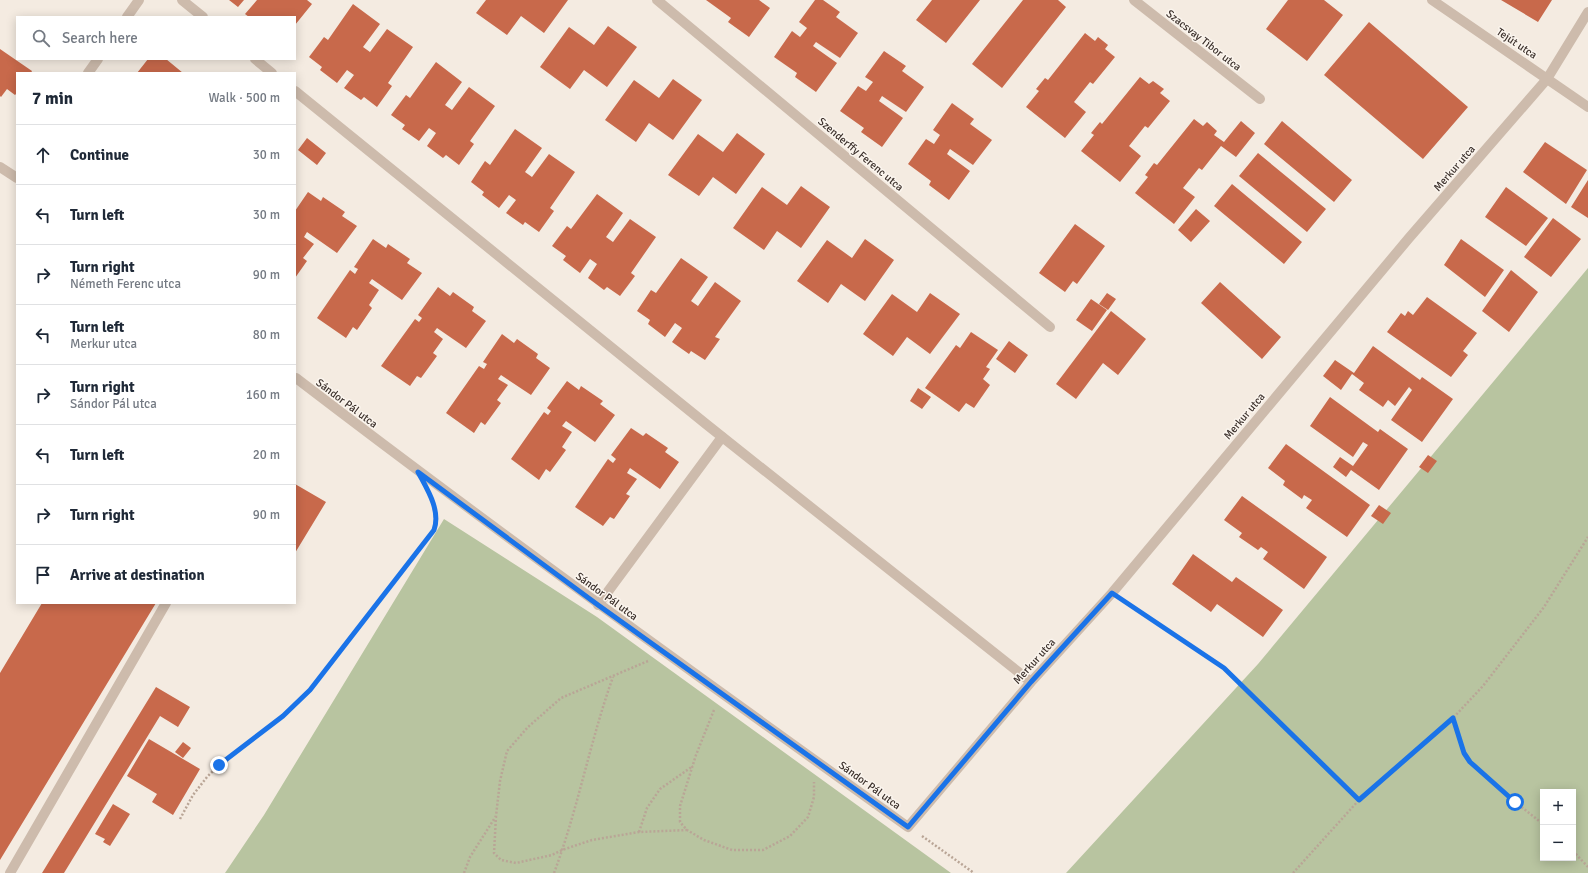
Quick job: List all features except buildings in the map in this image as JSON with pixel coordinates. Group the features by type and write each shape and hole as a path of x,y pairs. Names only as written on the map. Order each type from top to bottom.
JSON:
{"street":[{"path":"128,16 139,0"},
{"path":"182,0 202,16"},
{"name":"Szenderffy Ferenc utca","path":"657,0 1050,327"},
{"name":"Szacsvay Tibor utca","path":"1134,0 1260,99"},
{"name":"Tejút utca","path":"1432,0 1588,107"},
{"name":"Merkur utca","path":"908,827 1031,682 1112,593 1409,238 1547,79 1588,12"},
{"path":"89,72 97,60"},
{"path":"256,60 271,72"},
{"path":"296,92 722,437 1031,682"},
{"path":"0,167 16,176"},
{"name":"Sándor Pál utca","path":"296,380 598,605 908,827"},
{"path":"598,605 722,437"},
{"path":"10,873 165,604"}],"path":[{"path":"180,819 193,794 206,777 219,765 283,716 310,690 434,530 436,523 433,501"},
{"path":"1293,873 1359,800 1453,718 1497,668 1544,607 1588,537"},
{"path":"1112,593 1224,668 1359,800"},
{"path":"665,652 561,698 528,727 507,751 500,781 494,852 501,860 516,863 552,855 592,840 639,832 687,830"},
{"path":"554,873 584,778 602,708 613,676"},
{"path":"721,693 696,755 680,806 680,822 687,830 704,840 732,850 763,850 790,836 808,817 814,797 814,778 811,757"},
{"path":"1453,718 1464,753 1470,762 1515,802 1540,822"},
{"path":"639,832 647,808 660,789 693,766"},
{"path":"464,873 470,857 496,816"},
{"path":"908,827 974,873"},
{"path":"1576,855 1588,867"}],"green space":[{"path":"1588,268 1588,873 1066,873 1258,664"},
{"path":"444,519 597,617 951,873 225,873 264,815"}],"route":[{"path":"219,765 283,716 310,690 434,530 436,516 433,501 418,472 598,605 908,827 1031,682 1112,593 1224,668 1359,800 1453,718 1464,753 1470,762 1515,802"}]}
